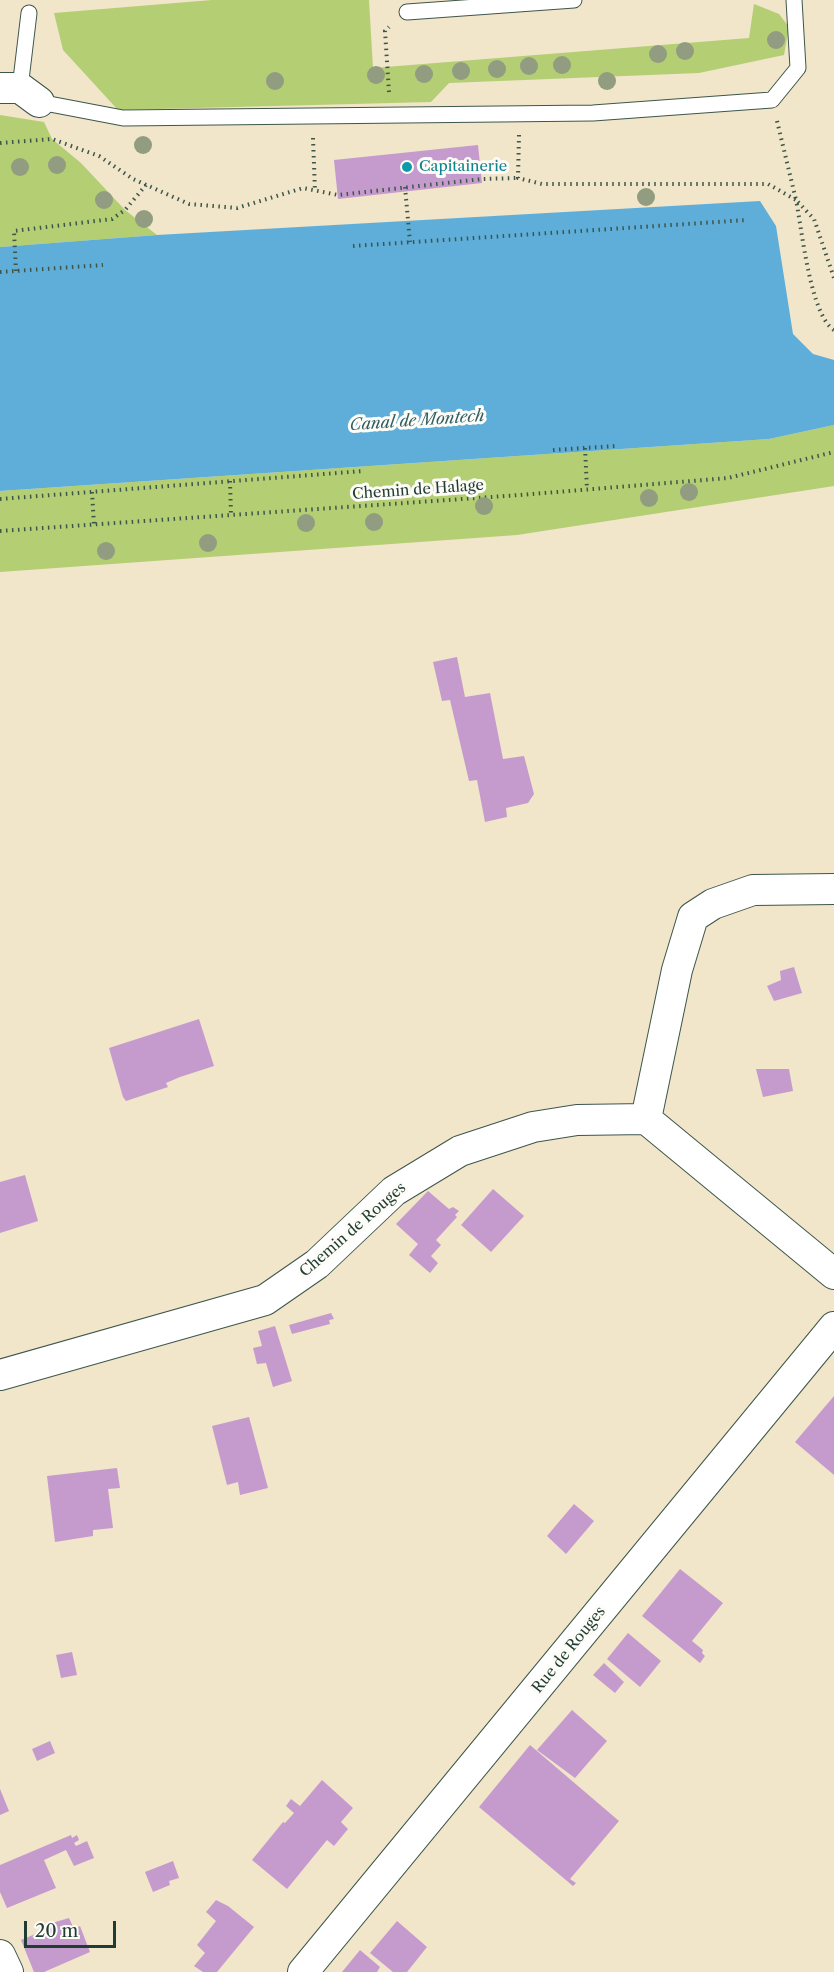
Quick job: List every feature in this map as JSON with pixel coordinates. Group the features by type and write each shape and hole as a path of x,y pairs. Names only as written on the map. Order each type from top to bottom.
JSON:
{"street":[{"path":"834,889 753,890 713,904 693,917 677,970 645,1119 834,1274"},
{"name":"Chemin de Rouges","path":"0,1375 265,1300 318,1264 394,1191 460,1151 533,1127 577,1120 645,1119"},
{"name":"Rue de Rouges","path":"303,1972 834,1327"},
{"path":"0,1955 8,1972"}],"lane":[{"path":"407,12 574,0"},
{"path":"29,13 20,93 123,118 278,117 312,114 594,113 772,100 798,68 794,0"}],"path":[{"path":"391,114 385,31 407,12"},
{"path":"772,100 796,200 815,301 827,326 834,330"},
{"path":"518,178 519,113"},
{"path":"312,114 315,191"},
{"path":"0,143 52,139 99,156 133,179 189,204 237,208 303,188 338,195 482,179 518,178 542,184 768,184 796,200 814,219 834,278"},
{"path":"16,271 14,231 112,219 125,210 146,185"},
{"path":"405,187 410,242"},
{"path":"353,246 747,220"},
{"path":"0,272 103,265"},
{"path":"553,450 615,446"},
{"path":"585,448 587,489"},
{"name":"Chemin de Halage","path":"0,531 728,477 834,452"},
{"path":"0,499 363,471"},
{"path":"231,481 231,515"},
{"path":"92,492 94,525"}],"green space":[{"path":"212,0 369,0 373,68 749,38 754,4 779,14 789,27 784,55 699,73 449,83 431,102 118,110 63,50 54,13"},
{"path":"0,115 44,122 52,139 81,163 125,210 157,235 0,247"},
{"path":"834,425 834,486 517,535 0,572 0,491 769,439"}],"water":[{"name":"Canal de Montech","path":"760,201 776,226 793,334 813,354 834,360 834,425 769,439 0,491 0,247 157,235"}],"building":[{"name":"Capitainerie","path":"478,145 482,183 338,199 334,160"},
{"path":"457,657 465,697 490,693 503,759 524,756 534,794 528,803 506,808 507,817 485,822 477,780 469,781 450,700 442,701 433,662"},
{"path":"794,967 802,993 774,1001 767,986 781,980 780,971"},
{"path":"199,1019 214,1066 166,1083 168,1087 126,1101 109,1048"},
{"path":"756,1069 789,1069 793,1091 763,1097"},
{"path":"25,1175 38,1221 0,1233 0,1182"},
{"path":"493,1189 524,1216 491,1252 461,1225"},
{"path":"428,1191 449,1209 453,1207 459,1211 455,1215 457,1217 436,1240 441,1245 431,1256 438,1263 430,1273 409,1255 418,1244 396,1224"},
{"path":"331,1313 334,1319 329,1320 330,1324 292,1334 289,1325"},
{"path":"275,1326 292,1381 273,1387 266,1363 257,1364 253,1348 262,1346 258,1331"},
{"path":"834,1396 834,1475 795,1442"},
{"path":"249,1417 268,1488 240,1495 238,1482 227,1485 212,1426"},
{"path":"117,1468 120,1488 108,1489 113,1528 93,1530 93,1536 55,1542 47,1476"},
{"path":"574,1504 594,1521 566,1554 547,1536"},
{"path":"680,1569 723,1603 692,1641 703,1650 702,1653 705,1656 700,1663 642,1616"},
{"path":"628,1633 661,1661 640,1687 607,1659"},
{"path":"72,1652 77,1675 61,1678 56,1655"},
{"path":"604,1663 624,1682 615,1693 593,1675"},
{"path":"572,1710 607,1741 575,1778 537,1750"},
{"path":"50,1741 55,1753 37,1761 32,1749"},
{"path":"530,1745 619,1821 570,1879 576,1883 573,1886 479,1807"},
{"path":"322,1780 353,1808 341,1822 348,1829 334,1846 327,1840 287,1889 252,1860 283,1822 285,1823 294,1813 286,1806 291,1799 300,1806"},
{"path":"0,1789 9,1811 0,1815"},
{"path":"71,1835 72,1838 77,1835 79,1840 74,1843 76,1846 87,1841 94,1858 74,1866 66,1850 44,1860 56,1888 7,1908 0,1892 0,1865"},
{"path":"173,1861 179,1878 169,1881 170,1885 153,1892 145,1872"},
{"path":"216,1900 228,1906 254,1927 217,1972 203,1972 194,1966 205,1953 197,1945 216,1921 206,1912"},
{"path":"69,1918 74,1929 80,1926 90,1952 44,1972 34,1972 21,1940 52,1927 52,1923"},
{"path":"397,1921 427,1947 407,1972 393,1972 370,1953"},
{"path":"360,1950 380,1967 377,1972 342,1972"}],"place":[{"name":"Capitainerie","path":"407,167"}]}
